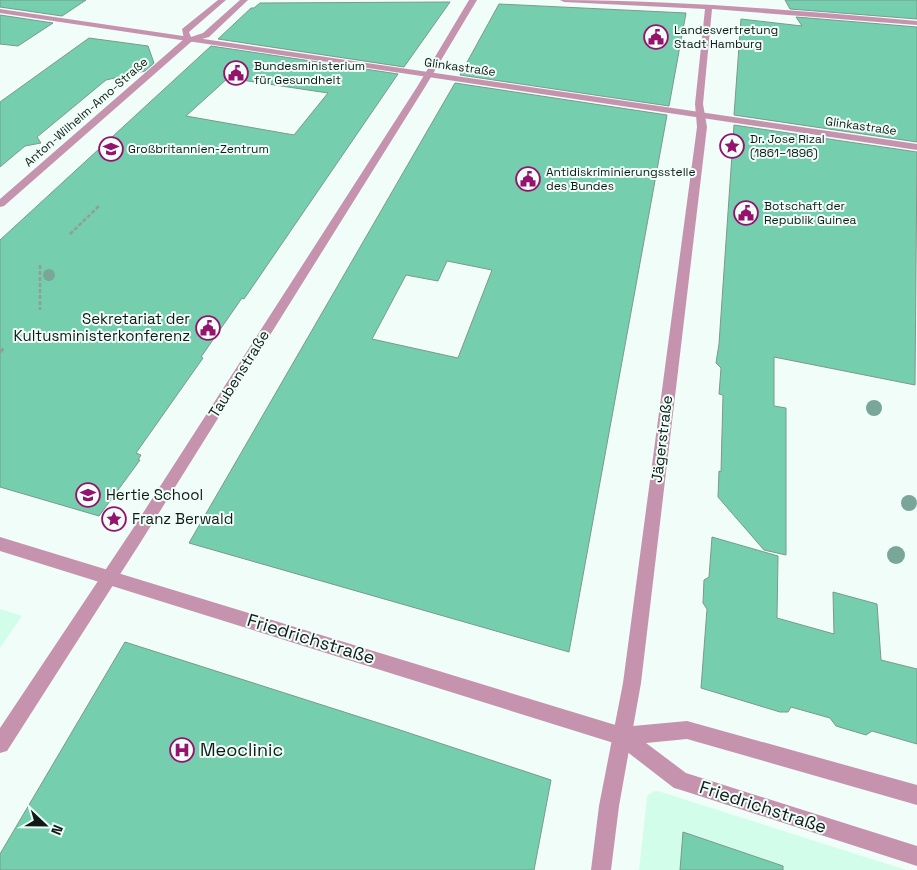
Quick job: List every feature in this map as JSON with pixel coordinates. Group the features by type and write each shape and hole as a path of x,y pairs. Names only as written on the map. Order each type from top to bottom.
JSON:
{"street":[{"name":"Anton-Wilhelm-Amo-Straße","path":"188,40 185,31 222,0"},
{"name":"Anton-Wilhelm-Amo-Straße","path":"0,204 188,40 206,34 244,0"},
{"name":"Taubenstraße","path":"0,744 109,577 428,75 473,0"},
{"path":"564,0 709,7 917,23"},
{"name":"Jägerstraße","path":"601,870 609,806 632,683 647,570 702,127 699,104 709,7"},
{"name":"Glinkastraße","path":"0,11 917,147"},
{"name":"Friedrichstraße","path":"0,544 622,736 681,781 917,856"},
{"name":"Friedrichstraße","path":"622,736 687,730 917,795"}],"path":[{"path":"70,234 100,205"},
{"path":"40,265 40,310"},
{"path":"0,352 4,348"}],"shaded area":[{"path":"0,609 22,616 0,648"},
{"path":"655,791 906,870 639,870 647,798 648,795"}],"building":[{"path":"0,0 86,0 62,16 0,7"},
{"path":"785,0 917,0 917,19 790,9"},
{"path":"450,2 404,67 218,39 251,8 260,3"},
{"path":"499,4 686,13 669,106 460,75"},
{"path":"0,15 53,23 18,46 0,44"},
{"path":"796,17 917,27 917,142 734,115 741,19 802,26"},
{"path":"89,38 148,46 154,63 145,71 106,80 37,137 41,143 25,146 0,167 0,102"},
{"path":"211,46 398,74 136,453 141,455 138,460 140,460 99,516 0,487 0,240","holes":["228,78 328,93 294,135 186,116"]},
{"path":"455,83 667,115 569,652 189,543","holes":["447,261 492,270 458,358 372,339 406,275 438,281"]},
{"path":"734,125 917,152 915,385 774,357 774,406 786,408 786,555 764,550 718,497 719,471 721,472 723,395 719,394 721,368 716,363 719,344"},
{"path":"712,537 778,556 777,618 834,634 833,592 877,604 881,660 917,669 917,744 872,731 866,735 836,726 830,718 791,707 788,712 780,712 701,688 707,609 703,603 704,580 709,577"},
{"path":"125,642 551,780 534,870 0,870 0,854"},
{"path":"683,832 783,866 783,870 680,870"}],"place":[{"name":"Landesvertretung Stadt Hamburg","path":"656,37"},
{"name":"Bundesministerium für Gesundheit","path":"236,73"},
{"name":"Dr. Jose Rizal (1861–1896)","path":"732,146"},
{"name":"Großbritannien-Zentrum","path":"111,149"},
{"name":"Antidiskriminierungsstelle des Bundes","path":"528,179"},
{"name":"Botschaft der Republik Guinea","path":"746,213"},
{"name":"Sekretariat der Kultusministerkonferenz","path":"208,328"},
{"name":"Hertie School","path":"88,495"},
{"name":"Franz Berwald","path":"114,519"},
{"name":"Meoclinic","path":"182,750"}]}
